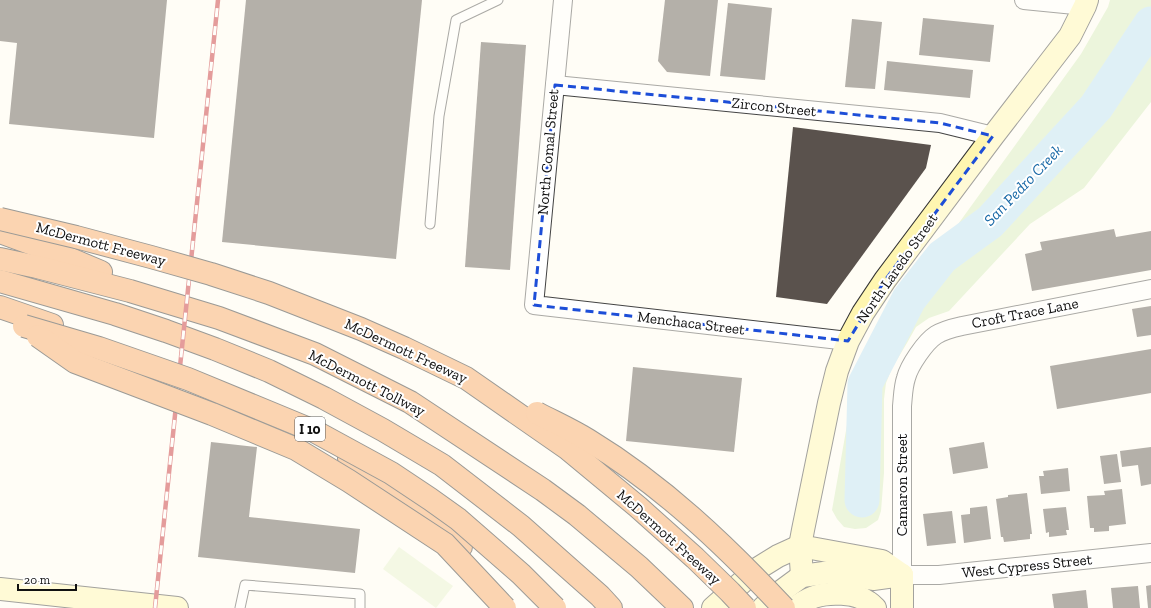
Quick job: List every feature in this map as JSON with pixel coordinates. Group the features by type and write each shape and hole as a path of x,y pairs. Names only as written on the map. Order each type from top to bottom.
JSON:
{"highway":[{"name":"McDermott Freeway","path":"0,219 151,257 211,274 269,293 361,329 466,378 568,449 638,507 695,558 745,608"},
{"path":"0,232 49,250 189,309"},
{"name":"McDermott Tollway","path":"0,259 130,291 219,318 315,354 410,402 543,490 577,515 613,544 670,595 682,608"},
{"path":"0,281 122,316 215,349 269,371 324,398 383,430 442,465 521,526 600,596 611,608"},
{"path":"0,307 118,348 239,395 330,444 424,513 481,566 496,588 497,608"},
{"name":"I 10","path":"0,319 100,348 188,379 314,431 392,473 430,498 458,519 521,574 555,608"},
{"path":"24,326 75,362 212,414 296,449 349,481 445,544 505,608"},
{"path":"466,378 588,439 647,480 722,544 784,608"}],"main road":[{"name":"North Laredo Street","path":"802,576 800,546 829,403 837,371 848,341 863,313 885,280 1070,36 1086,3"},
{"path":"713,608 757,569 778,556 800,546 882,561 902,575"},
{"name":"West Cypress Street","path":"802,576 831,572 873,579 902,575"},
{"name":"Camaron Street","path":"902,575 902,608"},
{"path":"763,608 779,593 802,576"},
{"path":"0,589 60,598 177,608"},
{"path":"795,608 802,602 815,596 840,594 855,596 867,601 875,608"}],"street":[{"name":"North Comal Street","path":"534,304 563,0"},
{"path":"1024,0 1086,3"},
{"name":"Zircon Street","path":"555,85 940,123 993,136"},
{"name":"Croft Trace Lane","path":"913,363 935,336 946,330 1151,289"},
{"name":"Menchaca Street","path":"534,304 848,341"},
{"name":"Camaron Street","path":"902,575 902,406 906,378 913,363"},
{"name":"West Cypress Street","path":"902,575 939,575 1151,553"}],"lane":[{"path":"430,224 438,116 456,20 498,0"},
{"path":"240,608 245,585 360,594 360,608"}],"highlighted area":[{"path":"555,85 940,123 993,136 885,280 848,341 534,305"}],"green space":[{"path":"1110,0 1151,0 1151,102 1084,188 1030,224 949,311 929,318 916,327 892,368 886,383 884,399 884,473 881,511 878,520 866,528 855,529 844,527 832,510 847,425 859,375 875,339 1081,54 1108,7"},
{"path":"399,547 453,586 436,608 383,569"}],"building":[{"path":"0,0 167,0 154,138 9,124 17,43 0,41"},
{"path":"246,0 422,0 396,259 222,242"},
{"path":"665,0 718,0 710,76 667,72 658,61"},
{"path":"728,3 772,8 765,80 720,76"},
{"path":"923,18 994,25 990,62 919,55"},
{"path":"852,19 882,22 875,89 845,87"},
{"path":"481,42 526,45 510,270 465,267"},
{"path":"887,61 973,70 970,98 884,90"},
{"path":"793,127 931,145 926,168 827,304 776,297"},
{"path":"1114,229 1116,237 1151,231 1151,270 1032,291 1025,254 1042,250 1040,242"},
{"path":"1151,306 1151,335 1137,337 1132,309"},
{"path":"1151,349 1151,393 1057,409 1050,366"},
{"path":"633,367 742,378 734,452 626,441"},
{"path":"211,442 257,447 249,517 360,529 355,573 198,557"},
{"path":"984,442 988,468 953,474 949,448"},
{"path":"1151,447 1151,484 1141,486 1138,465 1122,467 1120,451"},
{"path":"1117,454 1121,482 1104,484 1100,456"},
{"path":"1068,468 1070,491 1041,494 1039,476 1044,476 1043,471"},
{"path":"1122,489 1126,524 1109,526 1109,531 1094,532 1094,528 1090,528 1087,496 1105,495 1104,491"},
{"path":"1027,493 1032,534 1030,534 1030,539 1004,542 1003,537 1001,537 996,499 1008,497 1008,495"},
{"path":"987,506 991,539 964,543 961,515 970,514 970,508"},
{"path":"1066,507 1069,530 1066,530 1067,535 1049,537 1049,532 1046,533 1043,509"},
{"path":"952,511 956,543 927,546 923,514"},
{"path":"1151,585 1151,608 1148,608 1146,586"},
{"path":"1138,586 1140,608 1113,608 1111,588"},
{"path":"1086,590 1088,608 1054,608 1052,594"}],"waterway":[{"name":"San Pedro Creek","path":"862,500 865,384 909,299 942,257 990,222 1096,107 1151,24"}],"railway":[{"path":"155,608 218,0"}]}
